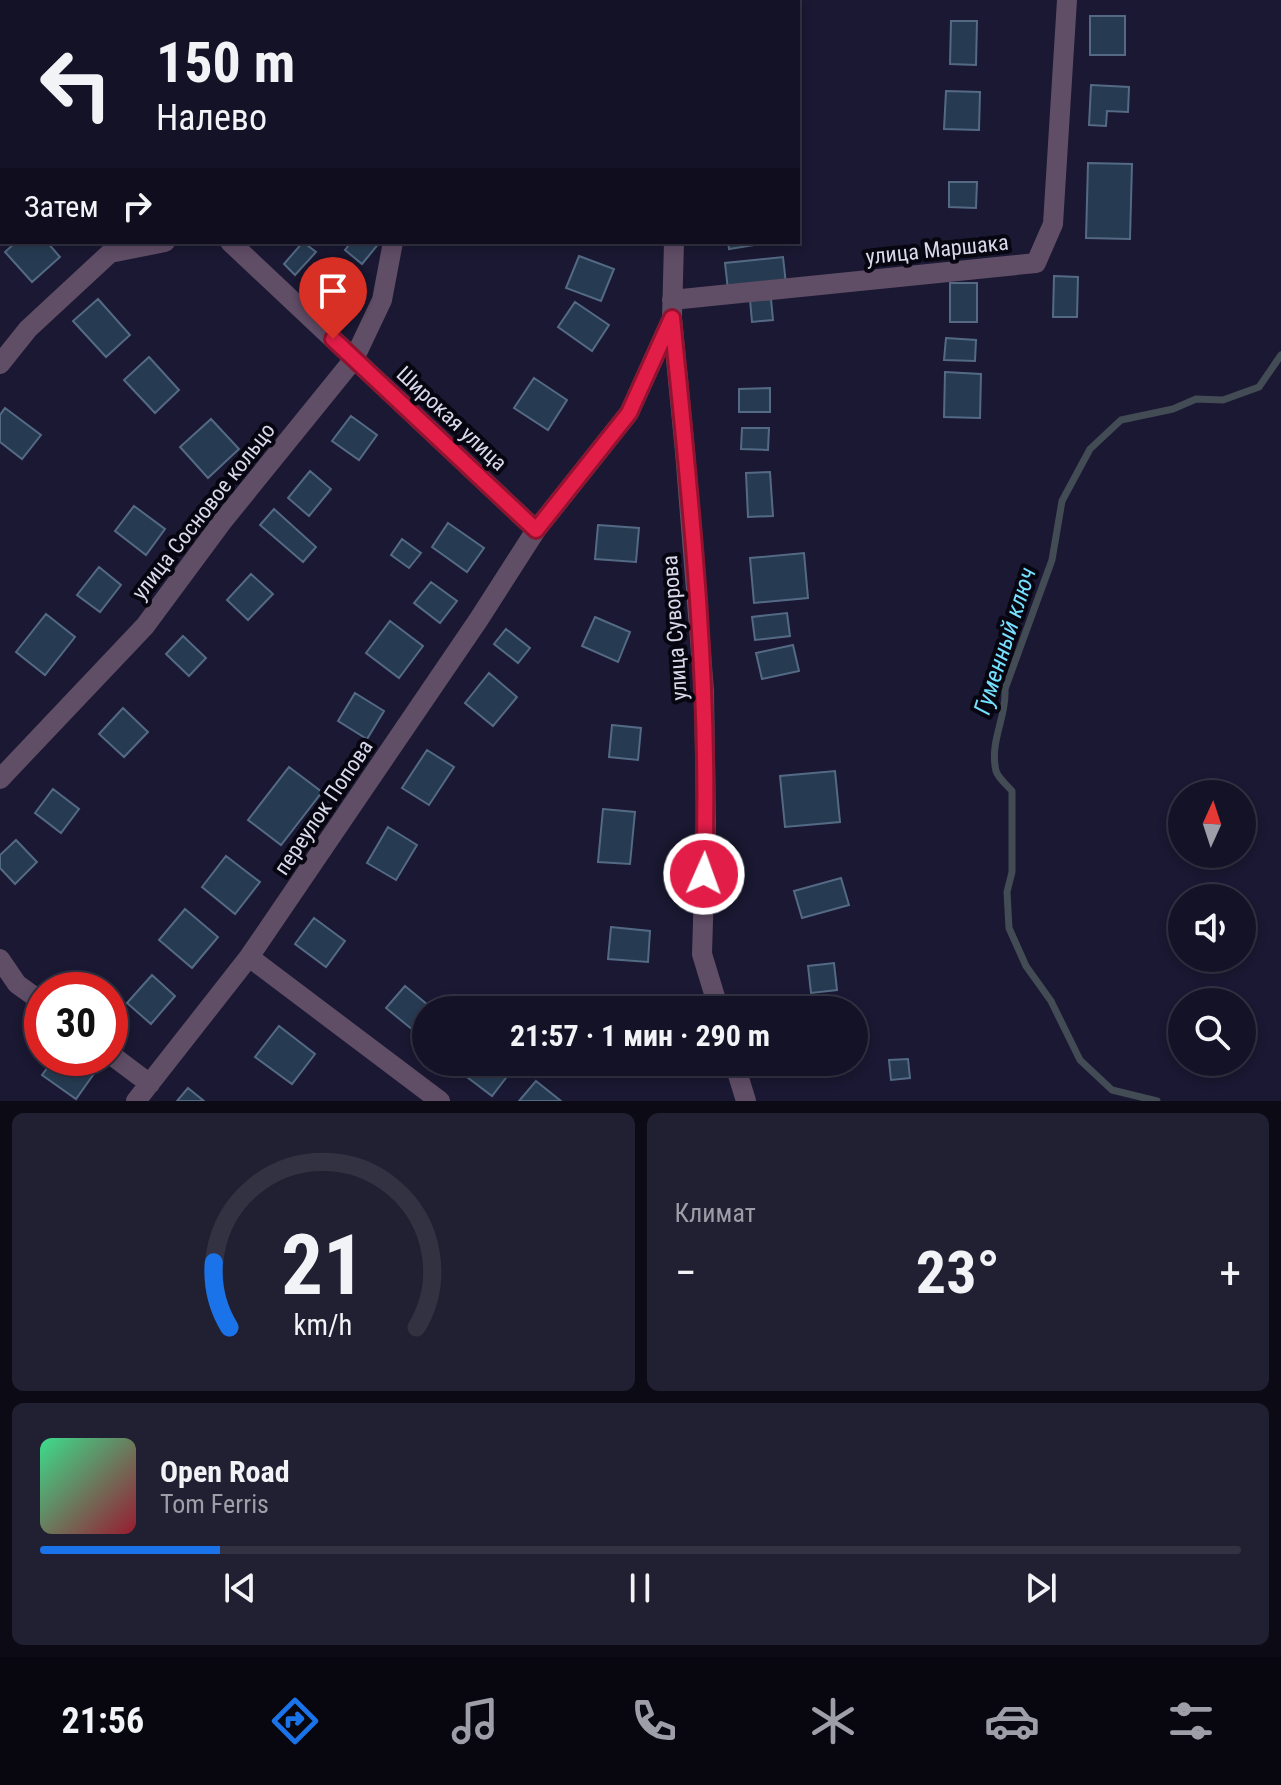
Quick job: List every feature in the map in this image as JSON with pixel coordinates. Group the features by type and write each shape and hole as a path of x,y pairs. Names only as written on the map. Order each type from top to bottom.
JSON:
{"street":[{"name":"улица Маршака","path":"672,309 1036,263 1053,224 1067,0"},
{"path":"0,364 28,329 110,253 155,244"},
{"name":"Широкая улица","path":"232,244 536,530"},
{"name":"улица Сосновое кольцо","path":"0,779 145,626 222,522 354,359 382,300 393,244"},
{"name":"улица Суворова","path":"674,244 672,309 704,691 706,822 702,954 715,996"},
{"name":"переулок Попова","path":"136,1101 249,957 536,530 629,413 672,309"},
{"path":"249,957 440,1101"},
{"path":"0,959 24,989"},
{"path":"128,1068 150,1084"},
{"path":"738,1076 746,1101"}],"building":[{"path":"1090,16 1125,16 1125,55 1090,55"},
{"path":"951,21 977,21 976,65 950,64"},
{"path":"1091,85 1129,87 1128,112 1107,111 1106,126 1089,125"},
{"path":"946,91 980,92 979,130 944,129"},
{"path":"1088,163 1132,164 1130,239 1086,238"},
{"path":"949,182 977,182 976,208 949,207"},
{"path":"14,244 49,244 60,257 32,282 5,252"},
{"path":"301,244 316,252 295,275 284,264"},
{"path":"350,244 378,244 362,264 345,250"},
{"path":"728,244 761,244 729,249"},
{"path":"579,256 614,269 601,301 566,288"},
{"path":"783,257 786,284 728,290 725,263"},
{"path":"1054,276 1078,277 1077,317 1053,317"},
{"path":"950,283 977,283 977,322 950,322"},
{"path":"98,299 130,335 106,357 73,321"},
{"path":"771,299 773,320 752,322 750,300"},
{"path":"575,302 609,325 592,351 558,327"},
{"path":"946,338 976,340 975,361 944,360"},
{"path":"149,357 179,390 155,413 124,380"},
{"path":"945,372 981,374 980,418 944,417"},
{"path":"534,378 567,400 548,430 514,408"},
{"path":"770,388 770,412 739,412 739,389"},
{"path":"5,408 41,435 22,459 0,442 0,415"},
{"path":"351,416 377,435 359,460 332,441"},
{"path":"211,419 239,449 208,478 180,447"},
{"path":"742,428 769,428 768,450 741,449"},
{"path":"310,471 331,489 309,516 288,498"},
{"path":"770,472 773,516 748,517 746,473"},
{"path":"134,506 165,529 146,555 115,531"},
{"path":"274,509 316,547 303,562 260,525"},
{"path":"448,523 484,548 467,572 432,547"},
{"path":"598,525 639,528 636,562 595,559"},
{"path":"402,539 421,553 409,568 391,555"},
{"path":"804,553 808,598 754,603 750,558"},
{"path":"99,567 121,585 100,612 77,595"},
{"path":"251,574 273,594 248,620 227,600"},
{"path":"431,582 457,601 440,623 414,603"},
{"path":"787,613 790,636 755,640 752,617"},
{"path":"46,614 75,637 45,675 16,652"},
{"path":"595,617 630,632 618,662 582,646"},
{"path":"390,621 423,646 399,678 366,653"},
{"path":"506,629 530,648 518,663 494,644"},
{"path":"183,636 206,658 189,676 166,654"},
{"path":"793,645 799,671 762,679 756,653"},
{"path":"489,673 517,697 493,726 465,703"},
{"path":"355,693 384,711 367,739 338,721"},
{"path":"123,708 148,732 124,757 99,734"},
{"path":"612,725 641,728 638,760 609,757"},
{"path":"427,750 454,767 429,805 402,788"},
{"path":"289,767 322,792 281,845 248,820"},
{"path":"835,771 840,822 785,827 780,776"},
{"path":"53,789 79,809 61,833 35,813"},
{"path":"603,809 635,812 630,864 598,862"},
{"path":"388,827 417,845 396,880 367,863"},
{"path":"16,840 37,862 15,884 0,868 0,855"},
{"path":"226,856 260,882 235,914 202,887"},
{"path":"841,878 849,905 802,918 794,891"},
{"path":"185,909 218,937 192,968 159,940"},
{"path":"314,918 345,941 326,967 295,944"},
{"path":"611,927 650,931 648,962 608,959"},
{"path":"834,963 837,990 811,993 808,966"},
{"path":"152,975 175,996 151,1024 128,1002"},
{"path":"405,986 417,996 412,996 412,1029 386,1008"},
{"path":"279,1026 315,1054 292,1084 255,1057"},
{"path":"908,1059 910,1078 891,1080 889,1060"},
{"path":"43,1076 92,1076 76,1099"},
{"path":"468,1076 507,1076 492,1096"},
{"path":"536,1081 561,1101 519,1101"},
{"path":"188,1088 204,1101 177,1101"}],"waterway":[{"name":"Гуменный ключ","path":"1157,1101 1112,1090 1080,1060 1051,1001 1026,966 1009,928 1007,892 1012,872 1012,791 996,771 996,739 1005,689 1052,560 1062,501 1090,449 1121,420 1173,409 1196,399 1223,400 1259,387 1281,355"}],"route":[{"path":"333,339 536,530 629,413 672,318 704,691 704,874"}]}
